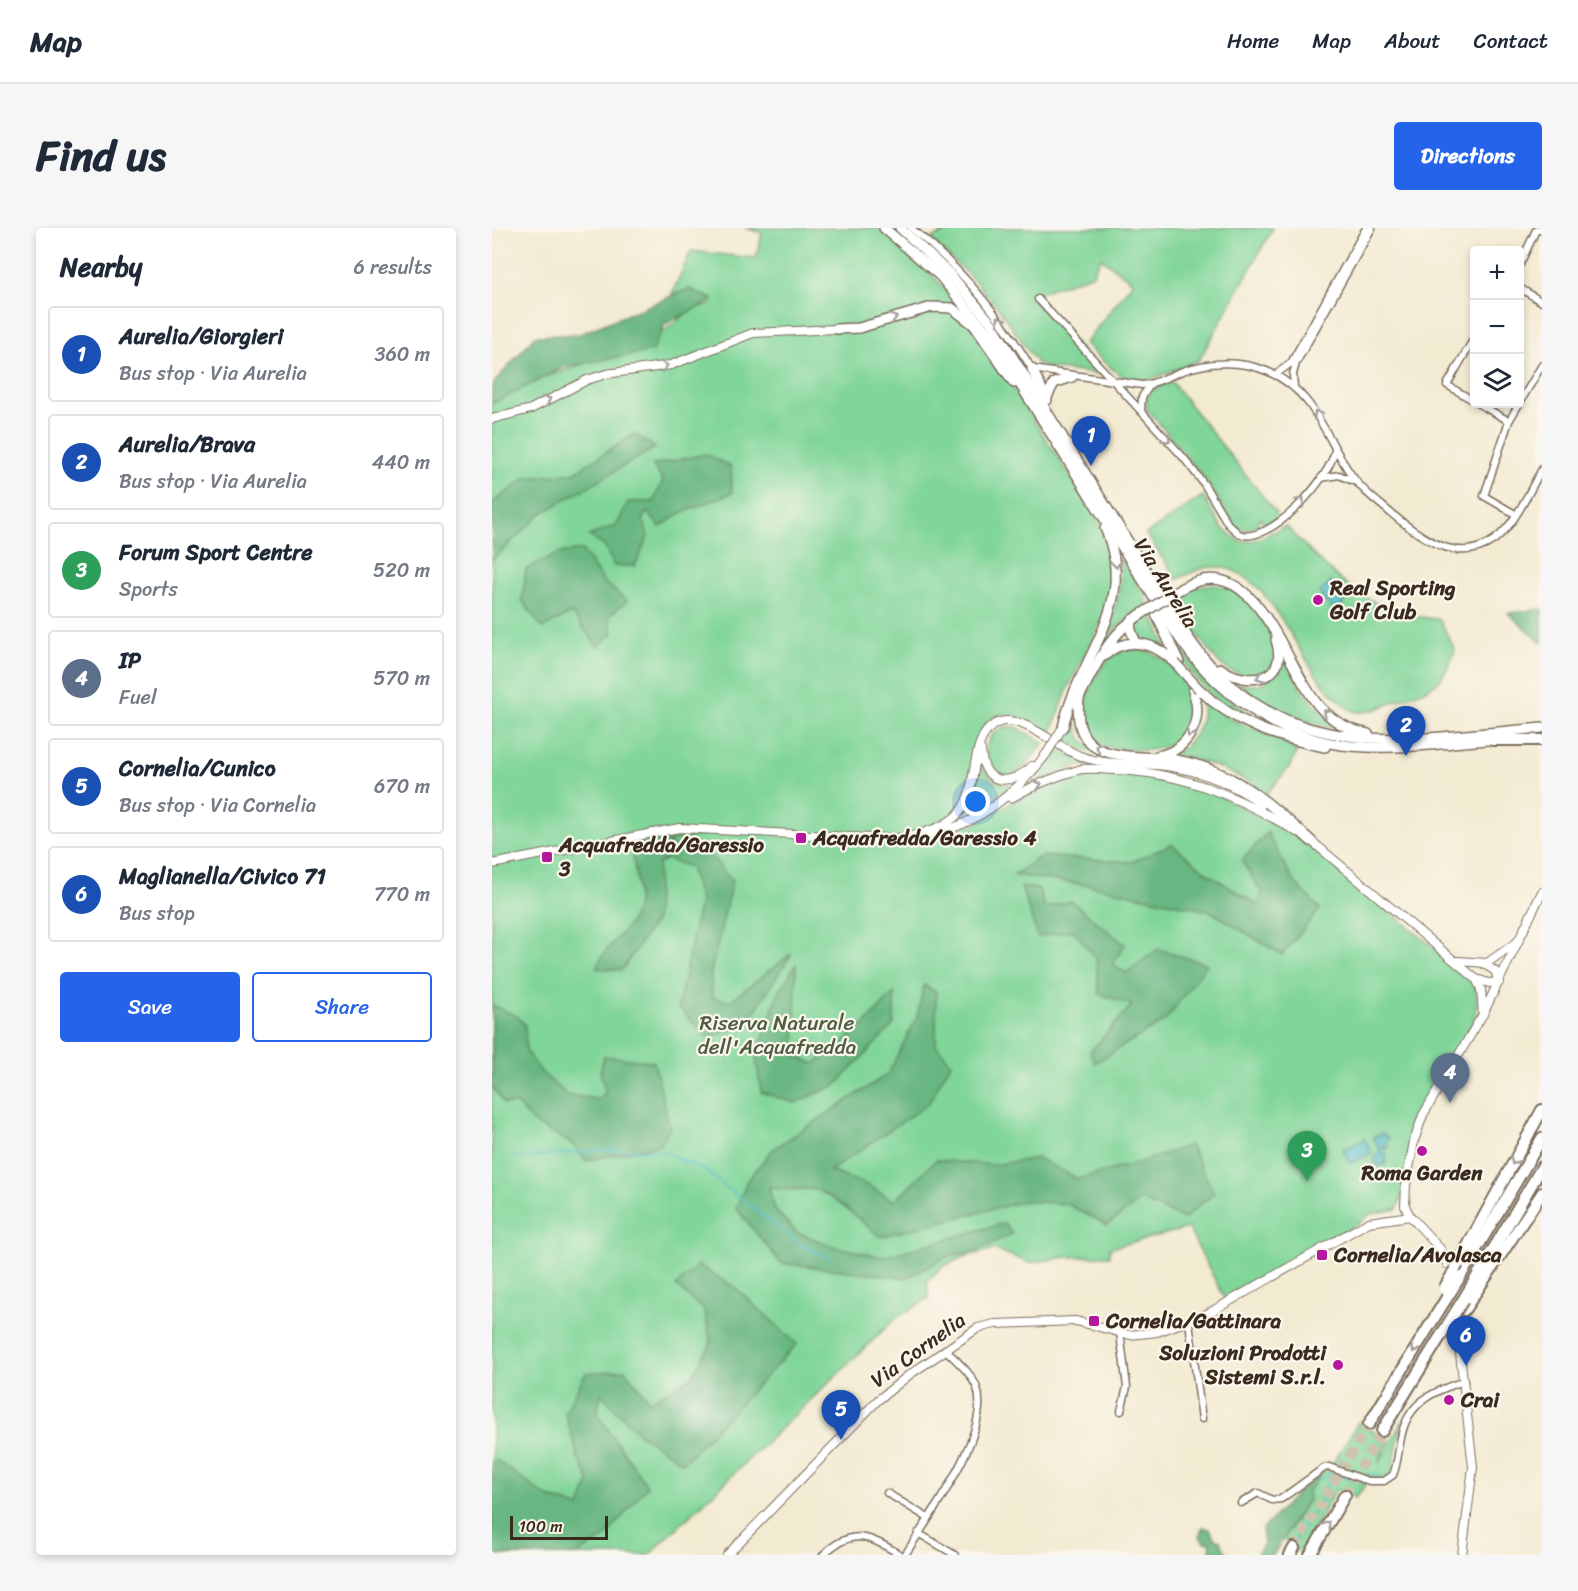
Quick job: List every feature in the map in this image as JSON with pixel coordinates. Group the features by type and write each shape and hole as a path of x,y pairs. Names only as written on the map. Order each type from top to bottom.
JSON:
{"highway":[{"name":"Via Aurelia","path":"884,228 927,264 964,302 993,340 1194,660 1216,682 1248,707 1277,723 1319,740 1343,746 1384,747 1492,740"},
{"name":"Via Aurelia","path":"900,228 949,273 987,318 1194,646 1210,665 1241,692 1291,721 1345,737 1400,739 1542,728"},
{"path":"836,329 869,326 932,307 952,308 974,325 1012,380 1034,405"},
{"path":"1032,369 1046,399 1086,465 1102,499"},
{"path":"1046,399 1054,383 1072,377"},
{"path":"1063,727 1076,682 1110,611 1117,585 1116,561 1110,542 1076,472"},
{"path":"1138,573 1177,663 1196,690 1232,717 1290,738 1346,751 1384,747"},
{"path":"1063,727 1092,669 1113,638 1136,617 1182,588 1210,580 1234,585 1255,602 1312,697 1325,712 1355,731 1400,739"},
{"path":"1136,617 1130,628 1136,643"},
{"path":"1194,646 1234,676 1246,680 1257,680 1270,673 1277,662 1279,650 1272,629"},
{"path":"1092,669 1115,647 1136,643 1158,650 1177,663"},
{"path":"1156,757 1176,750 1191,733 1197,710 1196,690"},
{"path":"1079,698 1081,731 1092,744 1109,752 1156,757 1200,766 1246,786 1311,841"},
{"path":"1492,740 1542,738"},
{"path":"1530,1131 1542,1101"},
{"path":"1369,1424 1426,1332 1445,1294 1452,1264 1542,1110"},
{"path":"1445,1294 1460,1277 1542,1138"},
{"path":"1382,1431 1427,1360 1452,1330 1463,1305 1542,1167"},
{"path":"1463,1305 1542,1193"},
{"path":"1310,1555 1345,1495"}],"street":[{"path":"911,228 942,254 979,291 1032,369 1072,377 1114,380 1134,385 1151,385 1184,371 1209,364 1248,366 1275,375 1294,388 1316,411 1335,448 1357,482 1410,528 1431,542 1450,549 1471,549 1489,543 1503,531 1542,469"},
{"path":"1524,257 1540,229"},
{"path":"1275,375 1288,367 1300,351 1368,230"},
{"path":"1524,291 1542,302"},
{"path":"1038,299 1191,467 1228,524 1242,536 1252,535 1278,524 1322,478 1332,462 1335,448"},
{"path":"492,419 531,409 587,380 606,374 671,365 753,333 836,329"},
{"path":"1470,345 1447,385 1470,399"},
{"path":"1294,388 1294,371 1300,351"},
{"path":"1515,514 1484,496 1509,421 1542,365"},
{"path":"1141,410 1142,397 1151,385"},
{"path":"1486,408 1509,421"},
{"path":"1322,478 1339,476 1357,482"},
{"path":"905,838 938,827 961,810 971,791 984,736 994,724 1012,720 1089,759 1167,766 1198,773 1250,797 1311,841 1457,961 1476,979 1481,989 1483,1014"},
{"path":"986,811 1023,782 1047,753 1063,727"},
{"path":"984,736 981,752 984,765 991,774 1004,781 1020,776 1047,753"},
{"path":"492,864 679,828 905,838 939,832 1025,790 1076,771 1136,771 1170,776 1217,789 1263,811 1311,841"},
{"path":"1452,1264 1410,1216 1405,1193 1414,1141 1422,1118 1483,1014 1542,892"},
{"path":"1457,961 1484,964 1496,960 1519,941"},
{"path":"1484,964 1495,971 1499,982"},
{"path":"1476,979 1492,984 1499,982"},
{"name":"Via Cornelia","path":"727,1555 862,1416 903,1379 978,1328 995,1324 1078,1321 1120,1333 1134,1335 1153,1333 1189,1322 1241,1297 1369,1222 1410,1216"},
{"path":"1189,1322 1202,1419"},
{"path":"1452,1330 1464,1381 1473,1467 1462,1555"},
{"path":"1120,1333 1127,1388 1121,1411"},
{"path":"823,1555 837,1545 859,1536 875,1540 903,1555 963,1459 979,1413 978,1393 973,1381 945,1349"},
{"path":"1241,1503 1258,1493 1270,1500 1281,1499 1324,1468 1329,1467 1368,1481 1384,1481 1393,1475 1403,1427 1418,1403 1431,1393 1464,1381"},
{"path":"887,1493 928,1518"},
{"path":"918,1533 955,1555"}],"green space":[{"name":"Riserva Naturale dell'Acquafredda","path":"745,228 876,228 902,248 934,277 959,305 1093,511 1106,537 1113,568 1107,610 1068,688 1052,731 1050,734 1022,718 1002,715 989,720 981,733 964,792 955,811 971,826 1040,786 1088,773 1163,778 1209,791 1290,831 1468,975 1476,992 1476,1010 1460,1048 1423,1103 1416,1119 1403,1190 1397,1209 1370,1214 1358,1224 1225,1299 1188,1228 1110,1248 1110,1256 1066,1257 1030,1263 994,1249 964,1257 942,1267 927,1281 929,1298 895,1319 649,1555 492,1555 492,393 563,371 654,337 693,309 709,305 713,299 689,289 671,296 691,251 756,258 762,233"},
{"path":"953,228 1273,228 1199,360 1162,375 1137,380 1126,378 1115,371 1085,343 1133,282 1101,258 1092,275 1029,296 1105,375 1049,368 1037,363 999,309 976,282 931,239"},
{"path":"689,289 713,300 665,324 652,351 564,367 492,404 492,385 535,336 580,334"},
{"path":"1171,381 1276,513 1276,519 1264,524 1261,518 1257,521 1259,526 1245,530 1236,528 1204,478 1147,409 1146,402 1149,392"},
{"path":"635,434 655,448 542,513 492,560 492,503 526,478 574,473"},
{"path":"706,454 731,467 732,493 681,513 660,527 647,512 643,518 648,537 635,566 614,566 605,547 589,536 617,525 628,502 653,502 663,481 653,465"},
{"name":"Real Sporting Golf Club","path":"1203,496 1222,528 1241,542 1256,540 1286,526 1336,576 1371,600 1413,616 1439,619 1455,650 1441,678 1422,691 1378,708 1365,712 1353,711 1322,682 1268,600 1253,584 1236,572 1216,567 1201,569 1177,579 1146,534"},
{"path":"582,550 603,581 627,601 609,616 613,633 598,647 572,613 542,628 522,600 526,569 559,553"},
{"path":"1118,550 1148,603 1116,628 1089,663 1109,623 1118,595 1120,566"},
{"path":"1205,585 1222,586 1232,590 1249,604 1265,625 1275,648 1275,659 1267,671 1254,678 1228,670 1217,661 1172,601 1189,589"},
{"path":"1542,609 1542,643 1508,613"},
{"path":"1152,615 1169,652 1137,637 1133,625"},
{"path":"1173,640 1218,689 1272,728 1239,715 1212,696 1190,671"},
{"path":"1129,649 1151,653 1170,665 1183,681 1190,701 1190,720 1182,736 1164,747 1136,750 1105,746 1096,742 1089,734 1085,724 1086,702 1099,671 1110,658"},
{"path":"1285,659 1303,692 1341,730 1286,713 1249,692 1238,683 1257,685 1263,683"},
{"path":"1201,696 1229,718 1282,740 1297,751 1291,765 1267,793 1222,769 1174,755 1198,730 1202,714"},
{"path":"1075,719 1081,739 1101,754 1085,751 1063,740"},
{"path":"1004,727 1016,727 1044,743 1024,767 1012,776 1002,774 995,769 989,763 987,755 989,739"},
{"path":"1057,751 1101,766 1077,766 1033,782"},
{"path":"981,766 994,781 1010,785 992,799 963,814 971,802"},
{"path":"1267,832 1293,880 1320,909 1282,955 1210,911 1088,885 1013,875 1042,856 1132,862 1172,844 1210,875 1258,905 1262,893 1242,861"},
{"path":"707,833 665,843 708,852 732,881 711,972 712,998 730,1001 792,953 745,1026 707,1037 678,1007 700,901 690,867 666,859 658,864 656,920 622,970 596,968 606,950 633,919 636,909 638,890 631,850 619,841 658,834"},
{"path":"1021,887 1039,889 1045,908 1071,901 1125,945 1112,964 1126,973 1158,949 1207,964 1166,1020 1095,1063 1090,1052 1132,1005 1099,994 1096,958 1073,930 1038,937"},
{"path":"796,964 795,1056 815,1064 863,1026 894,993 894,1024 836,1085 795,1103 761,1092 756,1058 777,996"},
{"path":"924,985 936,992 936,1045 951,1063 928,1104 830,1171 869,1186 894,1201 936,1160 994,1165 1038,1158 1078,1179 1144,1161 1190,1145 1214,1193 1184,1219 1141,1200 1107,1225 1067,1204 1025,1201 880,1237 827,1195 811,1189 769,1187 775,1210 796,1232 836,1247 883,1257 1004,1223 1012,1234 973,1252 948,1256 906,1278 781,1263 736,1208 747,1181 773,1149 888,1074 917,1017"},
{"path":"492,1005 517,1016 525,1025 526,1051 542,1073 567,1095 597,1099 606,1092 600,1072 604,1056 654,1062 670,1127 660,1145 586,1161 572,1144 532,1122 517,1104 504,1104 492,1086"},
{"path":"698,1265 736,1288 797,1344 683,1463 638,1433 601,1394 597,1414 647,1486 605,1538 576,1555 492,1555 492,1463 496,1460 546,1496 580,1508 589,1480 578,1458 565,1412 586,1373 625,1370 650,1401 691,1378 711,1343 704,1310 676,1286"},
{"path":"1403,1420 1391,1473 1386,1478 1369,1479 1332,1465 1359,1421 1387,1440 1378,1464"},
{"path":"1331,1470 1366,1484 1355,1498 1341,1490 1336,1490 1303,1548 1298,1551 1288,1545 1284,1538 1309,1498 1308,1491 1323,1471"},
{"path":"1323,1471 1308,1491 1309,1498 1273,1555 1256,1555 1264,1544 1262,1530 1298,1492"},
{"path":"1203,1527 1210,1529 1214,1538 1220,1540 1227,1555 1209,1555 1211,1543 1205,1542 1199,1536"}],"water":[{"path":"1331,582 1347,600 1334,611 1319,593"},
{"path":"1383,1133 1389,1139 1382,1148 1390,1146 1386,1148 1386,1163 1379,1167 1373,1159 1376,1154 1381,1154 1373,1137"},
{"path":"1365,1139 1372,1153 1350,1164 1343,1149"}],"waterway":[{"path":"515,1158 615,1149 665,1152 705,1171 803,1246 829,1258"},
{"path":"1319,1480 1331,1473 1359,1482"},
{"path":"1295,1540 1318,1507 1332,1473"},
{"path":"1365,1477 1378,1473"}],"tunnel":[{"path":"1452,1290 1458,1336"},
{"path":"1294,1548 1369,1424"},
{"path":"1345,1495 1382,1431"}],"place":[{"name":"Aurelia/Giorgieri","path":"1091,466"},
{"name":"Real Sporting Golf Club","path":"1318,600"},
{"name":"Aurelia/Brava","path":"1406,756"},
{"name":"Acquafredda/Garessio 4","path":"801,838"},
{"name":"Acquafredda/Garessio 3","path":"547,857"},
{"name":"IP","path":"1450,1103"},
{"name":"Roma Garden","path":"1422,1151"},
{"name":"Forum Sport Centre","path":"1307,1181"},
{"name":"Cornelia/Avolasca","path":"1322,1255"},
{"name":"Cornelia/Gattinara","path":"1094,1321"},
{"name":"Soluzioni Prodotti Sistemi S.r.l.","path":"1338,1365"},
{"name":"Maglianella/Civico 71","path":"1466,1366"},
{"name":"Crai","path":"1449,1400"},
{"name":"Cornelia/Cunico","path":"841,1440"}]}
